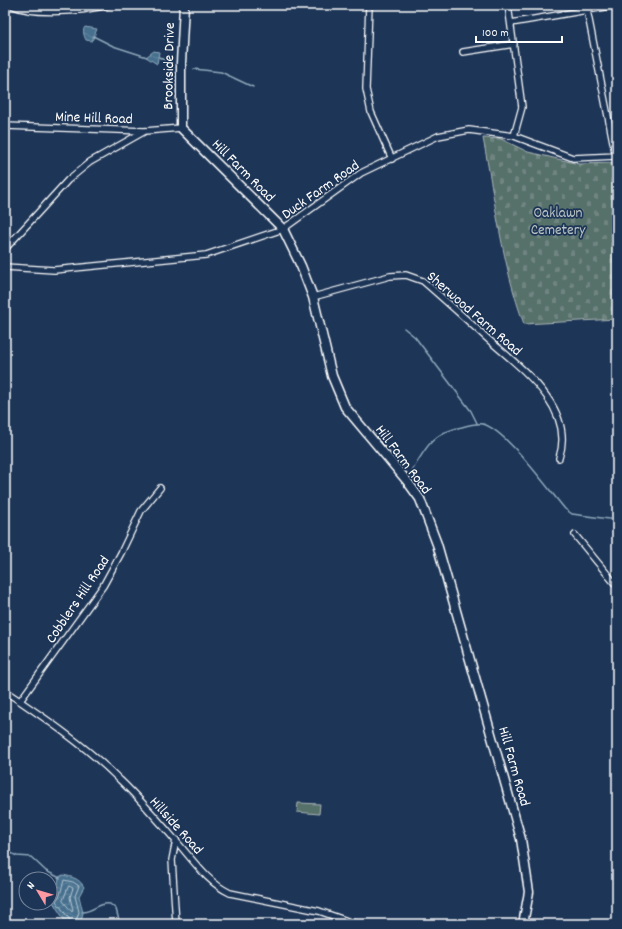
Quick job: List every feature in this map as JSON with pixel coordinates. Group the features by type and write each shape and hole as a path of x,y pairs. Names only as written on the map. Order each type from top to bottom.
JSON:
{"main road":[{"name":"Brookside Drive","path":"181,128 181,63 184,5"},
{"name":"Hill Farm Road","path":"181,128 283,229 301,266 313,298 332,376 346,407 420,499 436,544 521,839 529,892 523,924"}],"street":[{"path":"11,5 43,11 92,9 108,5"},
{"path":"369,5 366,90 371,112 392,159"},
{"path":"508,5 522,107 514,136"},
{"path":"511,23 586,8 617,5"},
{"path":"586,8 617,156"},
{"path":"464,52 514,44"},
{"name":"Mine Hill Road","path":"5,126 145,131 181,128"},
{"name":"Duck Farm Road","path":"5,267 54,270 206,255 283,229 361,173 438,136 469,130 514,136 573,158 617,156"},
{"path":"5,249 68,180 90,162 145,131"},
{"name":"Sherwood Farm Road","path":"313,298 390,276 406,275 423,281 538,384 559,420 563,448 559,458"},
{"name":"Cobblers Hill Road","path":"20,701 103,586 141,511 160,488"},
{"path":"575,535 617,586"},
{"name":"Hillside Road","path":"5,691 94,756 121,781 176,840 210,880 225,891 319,911 356,924"},
{"path":"176,840 172,860 176,924"}],"green space":[{"name":"Oaklawn Cemetery","path":"483,138 501,139 528,152 579,164 617,163 617,319 524,324 510,278"},
{"path":"298,803 320,804 319,814 297,812"}],"water":[{"path":"85,27 97,29 92,41 86,40 83,31"},
{"path":"154,51 159,52 157,64 146,57"},
{"path":"63,875 72,877 78,880 84,887 79,896 83,913 81,921 75,924 69,924 65,921 58,910 59,877"}],"waterway":[{"path":"61,5 66,7"},
{"path":"93,36 113,46 147,57"},
{"path":"159,57 172,65"},
{"path":"194,69 221,72 253,87"},
{"path":"404,328 415,337 471,411 477,423"},
{"path":"412,471 426,448 437,437 452,429 472,424 483,424 503,437 515,448 565,509 572,514 617,520"},
{"path":"5,850 17,856 31,857 46,871 60,878"},
{"path":"82,912 86,912 102,904 110,904 116,909 120,924"}]}
